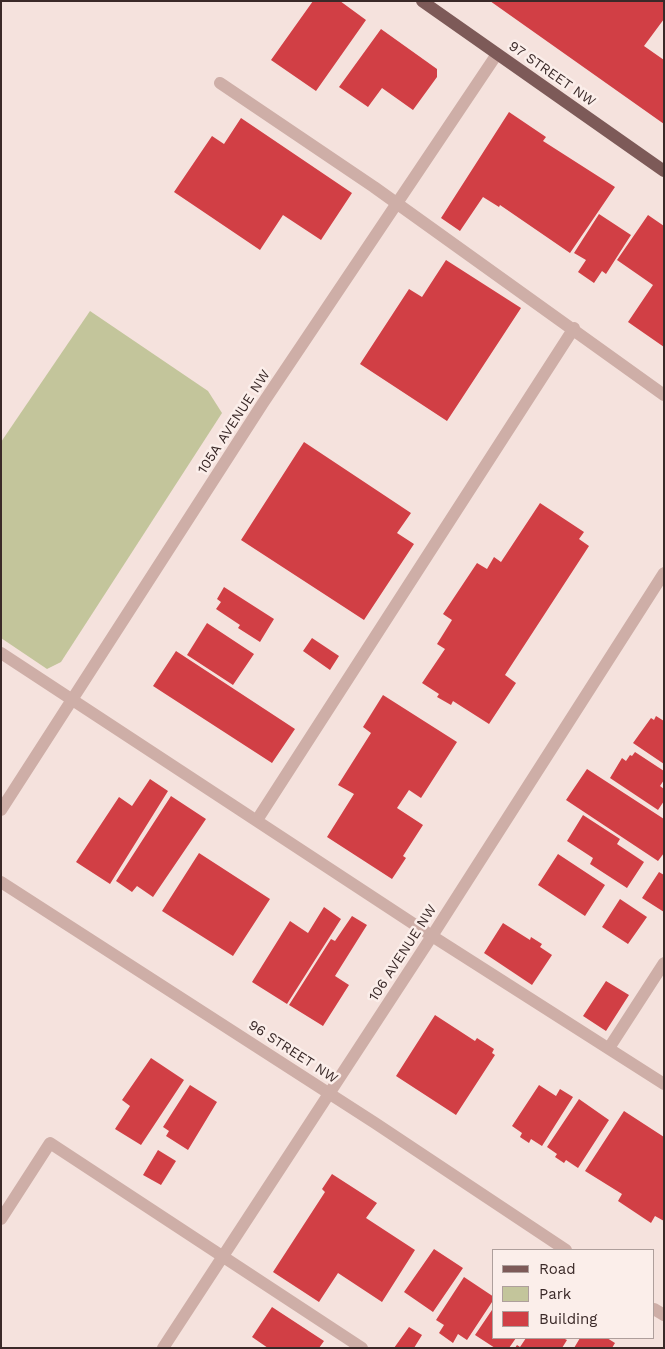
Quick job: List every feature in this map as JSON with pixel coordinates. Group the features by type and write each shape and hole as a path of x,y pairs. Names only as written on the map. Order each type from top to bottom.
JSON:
{"main road":[{"name":"97 STREET NW","path":"422,1 664,171"}],"street":[{"name":"105A AVENUE NW","path":"1,810 263,403 497,54"},
{"path":"220,83 574,328 664,395"},
{"path":"257,820 574,328"},
{"name":"106 AVENUE NW","path":"163,1348 432,936 664,573"},
{"path":"1,653 432,936 664,1084"},
{"name":"96 STREET NW","path":"1,882 328,1093 564,1249"},
{"path":"609,1048 664,963"},
{"path":"1,1219 50,1143 362,1348"}],"green space":[{"path":"90,311 208,391 222,413 61,662 47,669 1,638 1,442"}],"building":[{"path":"313,1 340,1 366,20 316,91 271,60"},
{"path":"490,1 663,1 664,19 644,46 664,60 664,124"},
{"path":"381,29 437,69 437,77 413,110 382,88 368,107 339,87"},
{"path":"509,112 546,137 543,141 615,187 570,253 500,205 499,207 483,197 460,231 441,218"},
{"path":"241,118 352,193 321,240 283,215 260,250 174,192 212,136 224,144"},
{"path":"599,214 631,235 606,274 602,271 594,283 578,272 586,260 574,253"},
{"path":"648,215 664,226 664,347 628,322 653,285 617,260"},
{"path":"446,260 521,308 447,421 360,364 409,289 422,297"},
{"path":"304,442 411,513 397,533 414,544 364,620 241,540"},
{"path":"540,503 584,532 579,539 589,546 505,675 516,683 489,724 453,701 451,705 437,697 439,694 422,683 445,649 437,644 452,620 443,614 477,563 487,569 494,557 501,562"},
{"path":"224,587 274,619 260,642 238,628 240,625 216,609 221,602 217,599"},
{"path":"207,623 254,654 233,685 187,655"},
{"path":"312,638 339,656 330,670 303,651"},
{"path":"176,651 295,729 272,763 153,686"},
{"path":"383,695 457,742 421,798 409,790 397,808 423,825 403,856 406,858 392,879 327,837 354,794 338,785 371,733 363,727"},
{"path":"656,716 664,721 664,764 633,743 651,718 654,720"},
{"path":"635,752 664,771 664,780 660,786 664,789 664,801 658,810 610,778 622,758 626,761"},
{"path":"587,769 664,819 664,853 658,861 566,800"},
{"path":"150,779 168,791 110,884 76,862 119,797 132,806"},
{"path":"171,796 206,819 153,897 137,886 132,892 116,881"},
{"path":"583,815 620,839 617,844 644,862 627,888 590,864 593,858 567,841"},
{"path":"199,853 270,899 233,956 162,911"},
{"path":"558,854 605,885 585,916 538,885"},
{"path":"659,872 664,875 664,912 642,898"},
{"path":"620,899 647,917 628,944 602,927"},
{"path":"324,907 341,919 287,1004 252,982 290,921 308,933"},
{"path":"352,916 367,925 335,976 349,985 323,1026 289,1005 331,939 335,941"},
{"path":"503,923 530,940 531,937 542,944 540,947 552,955 532,985 484,953"},
{"path":"606,981 629,995 606,1031 583,1016"},
{"path":"435,1015 475,1041 477,1038 494,1049 492,1053 495,1055 456,1115 396,1076"},
{"path":"151,1058 184,1080 141,1145 115,1129 130,1106 122,1100"},
{"path":"190,1085 217,1102 188,1150 166,1136 169,1131 163,1127"},
{"path":"539,1085 556,1096 560,1089 573,1097 542,1146 531,1139 529,1143 520,1137 522,1133 512,1126"},
{"path":"579,1099 609,1120 578,1168 566,1160 564,1163 555,1157 557,1154 547,1147"},
{"path":"624,1111 664,1137 664,1221 655,1216 651,1223 618,1201 622,1194 585,1171"},
{"path":"158,1150 176,1161 161,1185 143,1175"},
{"path":"332,1174 377,1203 366,1218 415,1250 382,1302 338,1273 319,1302 273,1272 325,1192 322,1189"},
{"path":"434,1249 463,1268 433,1312 404,1292"},
{"path":"464,1277 492,1296 492,1302 467,1340 458,1334 453,1343 439,1333 444,1325 436,1320"},
{"path":"272,1307 324,1341 319,1348 268,1348 252,1337"},
{"path":"492,1310 492,1339 515,1339 509,1348 495,1348 475,1335"},
{"path":"409,1327 422,1335 414,1348 394,1348"},
{"path":"525,1339 567,1340 562,1348 515,1348 517,1345 520,1347"},
{"path":"579,1339 609,1339 615,1343 612,1348 574,1348"}]}
